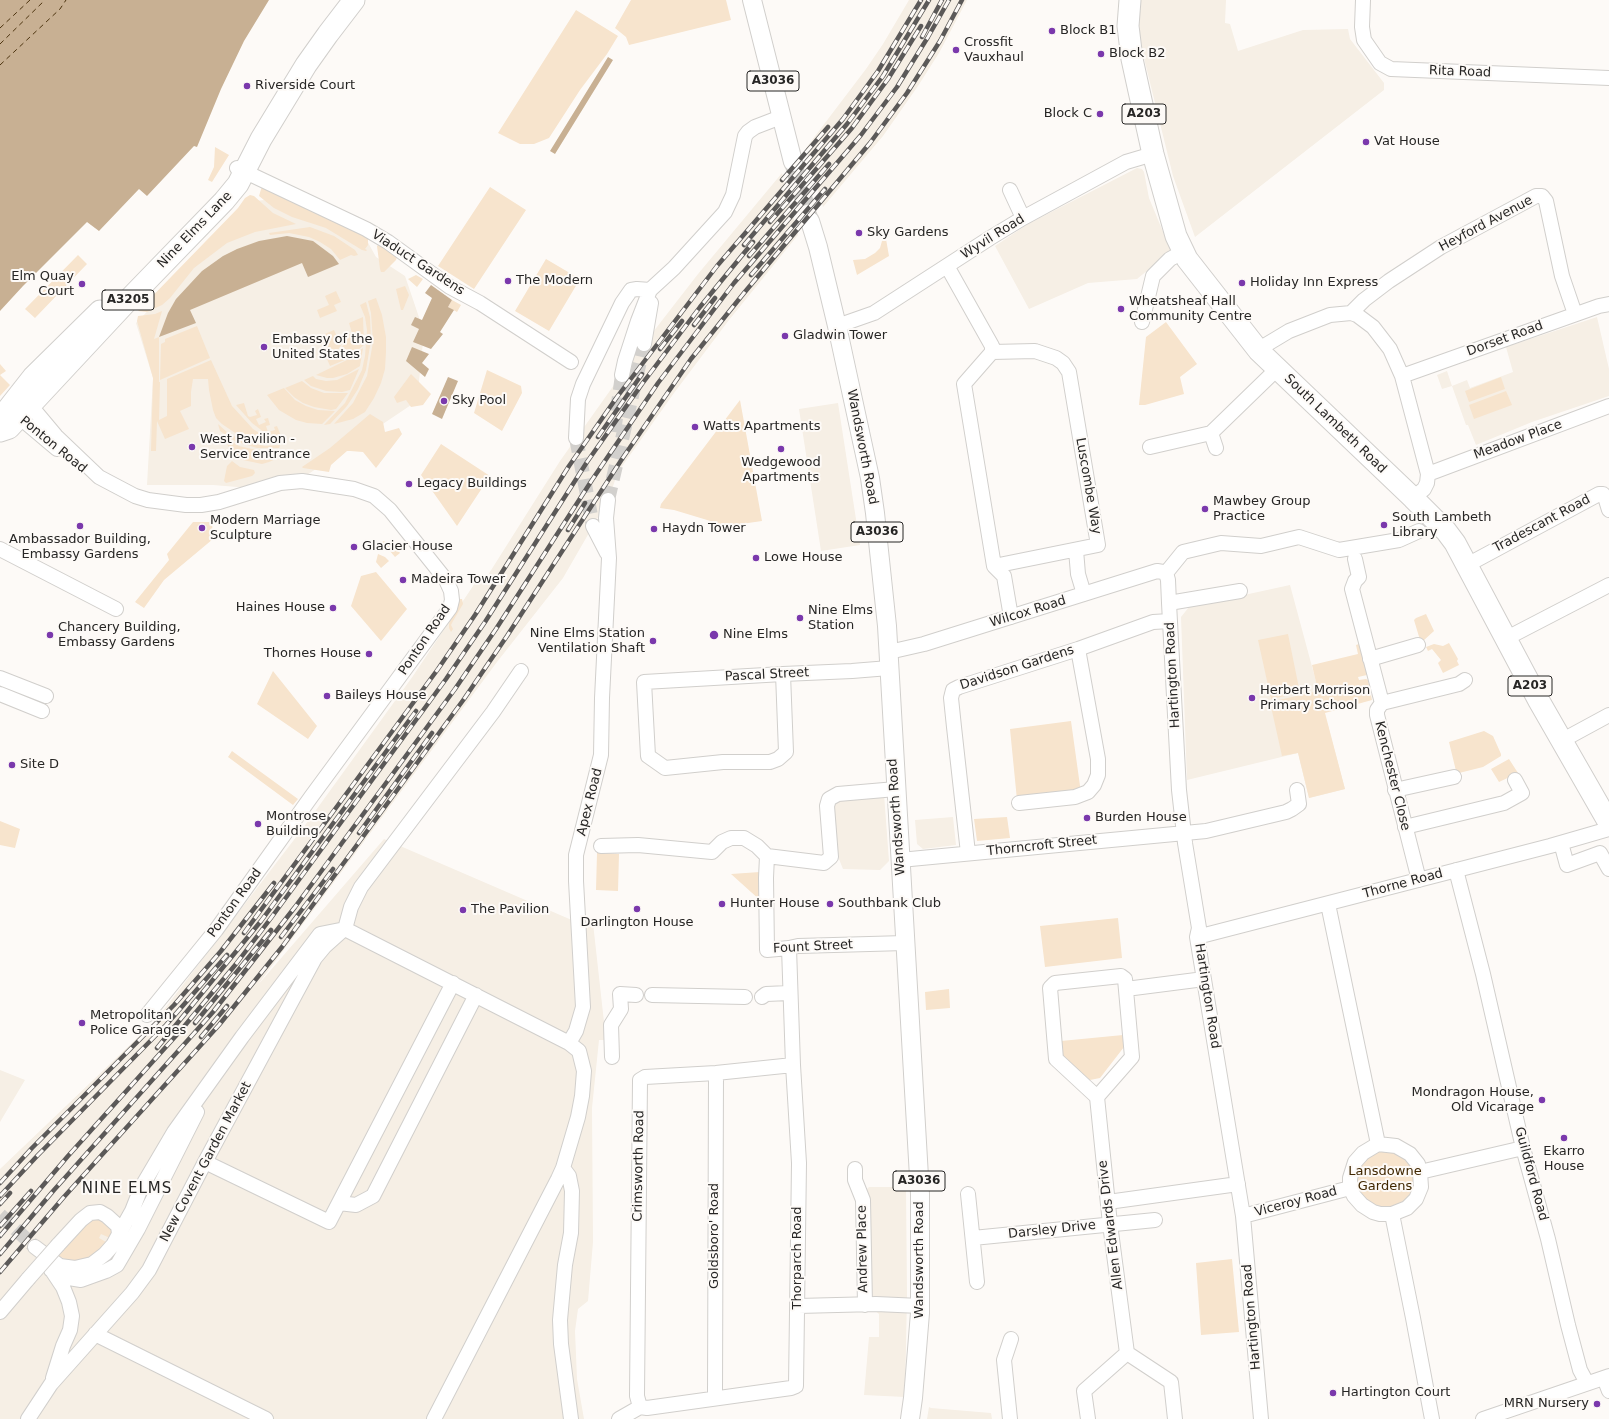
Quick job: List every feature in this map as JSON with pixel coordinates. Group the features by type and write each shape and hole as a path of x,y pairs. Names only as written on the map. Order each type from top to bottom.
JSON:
{"highway":[{"name":"Nine Elms Lane","path":"240,169 293,69 344,0"},
{"name":"Nine Elms Lane","path":"0,431 9,428 15,408 34,377 166,246 240,169 279,113 306,65 354,0"},
{"name":"South Lambeth Road","path":"1130,0 1128,26 1132,59 1153,154 1176,236 1183,252 1259,351 1413,498 1446,531 1455,543 1561,741 1609,823"}],"main road":[{"name":"A3036","path":"752,0 793,162"},
{"name":"Wandsworth Road","path":"810,221 837,326 870,478 875,513 889,660 920,1194 920,1306 910,1419"}],"street":[{"name":"Rita Road","path":"1363,0 1362,27 1364,40 1380,63 1391,69 1609,78"},
{"path":"622,375 638,320 650,290 689,252 725,212 733,195 744,136 755,127 781,117"},
{"name":"Wyvil Road","path":"837,326 874,313 1023,218 1126,162 1153,154"},
{"name":"Viaduct Gardens","path":"240,169 366,229 388,242 450,287 480,303 571,362"},
{"path":"1010,190 1023,218"},
{"name":"Heyford Avenue","path":"1351,313 1364,300 1389,281 1441,247 1536,196 1542,196 1546,201 1562,276 1575,314"},
{"path":"1142,322 1153,276 1170,259 1183,252"},
{"path":"947,266 992,346 992,352 964,384 994,566 1004,576 1011,617"},
{"path":"644,344 649,309 662,279"},
{"path":"576,438 578,400 583,384 622,304 631,290 650,290"},
{"name":"Dorset Road","path":"1402,376 1598,306 1609,304"},
{"path":"1259,351 1264,346 1289,331 1330,315 1351,313 1362,319 1381,336 1390,349 1402,376 1428,474 1427,483 1424,488 1413,498"},
{"name":"Luscombe Way","path":"992,352 1035,351 1056,358 1063,363 1068,372 1098,545 994,566"},
{"path":"1150,447 1211,433 1277,369"},
{"name":"Meadow Place","path":"1428,474 1609,406"},
{"name":"Ponton Road","path":"15,408 44,423 99,477 135,496 161,503 201,505 219,502 280,483 302,481 354,489 374,496 390,510 446,580 451,591 452,600 450,608 311,797 216,930 147,1015"},
{"path":"1211,433 1216,448"},
{"name":"Tradescant Road","path":"1467,565 1599,494 1603,494 1605,496 1609,510"},
{"name":"Apex Road","path":"569,1043 576,1032 583,1007 576,855 600,755 609,558 606,518 608,500"},
{"path":"596,521 609,558"},
{"path":"1166,573 1183,552 1221,543 1261,546 1299,538 1339,550 1399,540 1419,531"},
{"path":"0,549 116,609"},
{"path":"1076,550 1078,574 1084,594"},
{"name":"Kenchester Close","path":"1355,559 1359,577 1355,581 1352,589 1382,703 1377,710 1377,715 1419,880"},
{"name":"Wilcox Road","path":"889,660 924,644 1157,572 1166,573"},
{"name":"Hartington Road","path":"1166,573 1168,580 1179,790 1184,833 1199,928 1197,937 1243,1216 1261,1419"},
{"path":"1506,639 1609,585"},
{"path":"1169,603 1240,591"},
{"name":"Davidson Gardens","path":"968,853 951,698 953,690 1153,622 1170,620"},
{"path":"1370,660 1418,645"},
{"path":"1019,803 1075,797 1088,792 1094,785 1098,775 1098,759 1078,648"},
{"name":"Pascal Street","path":"783,674 786,752 778,759 770,762 723,762 665,768 648,756 644,682 783,674 889,660"},
{"path":"345,929 351,907 361,887 493,712 521,671"},
{"path":"0,678 46,696"},
{"path":"1382,703 1459,684 1465,680"},
{"path":"0,694 42,711"},
{"path":"1561,741 1609,715"},
{"path":"1395,790 1454,777"},
{"path":"1405,827 1504,803 1522,793 1515,780"},
{"path":"601,846 638,844 712,852 722,842 731,838 744,838 758,846 767,856 824,863 831,857 827,806 830,799 838,794 896,789"},
{"name":"Thorncroft Street","path":"900,860 1206,831 1286,812 1299,804 1297,790"},
{"name":"Thorne Road","path":"1197,937 1561,843 1609,829"},
{"path":"1561,843 1567,865 1600,854 1609,869"},
{"name":"Fount Street","path":"767,856 767,950 798,946 905,943"},
{"name":"Guildford Road","path":"1456,870 1483,974 1523,1148 1538,1198 1568,1325 1586,1383"},
{"path":"1328,904 1378,1144"},
{"path":"119,1234 132,1210 141,1188 174,1132 242,1037 320,934 345,929 569,1043 579,1051 584,1071 582,1096 578,1117 563,1168 434,1419"},
{"name":"New Covent Garden Market","path":"28,1419 50,1384 132,1293 149,1270 205,1162 315,958 325,946 345,929"},
{"name":"Thorparch Road","path":"619,1419 640,1407 647,1408 791,1388 796,1386 799,1163 789,993 789,948"},
{"path":"1121,976 1125,979 1132,1057 1097,1097 1056,1059 1050,988 1055,983 1121,976"},
{"path":"1126,989 1204,979"},
{"path":"205,1162 329,1222 453,983"},
{"path":"762,997 766,994 789,993"},
{"path":"612,1057 611,1025 621,1009 620,994 636,995"},
{"path":"339,1203 356,1205 373,1196 476,995"},
{"path":"652,995 745,997"},
{"path":"51,1270 63,1277 81,1280 106,1271 117,1264 138,1229 201,1104 222,1079 241,1048 242,1037"},
{"name":"Crimsworth Road","path":"640,1407 636,1396 640,1080 645,1077 716,1073 793,1066"},
{"name":"Goldsboro' Road","path":"715,1398 716,1073"},
{"name":"Allen Edwards Drive","path":"1097,1097 1110,1224 1127,1353"},
{"path":"1378,1144 1396,1146 1410,1154 1418,1164 1420,1172 1421,1187 1416,1199 1407,1208 1392,1214 1380,1214 1373,1212 1362,1205 1354,1196 1350,1188 1350,1178 1355,1162 1363,1153 1378,1144"},
{"path":"1420,1172 1523,1148"},
{"path":"563,1168 569,1176 572,1191 571,1232 565,1265 560,1320 562,1350 571,1419"},
{"name":"Andrew Place","path":"855,1169 856,1180 863,1200 864,1305"},
{"path":"1108,1202 1238,1184"},
{"name":"Viceroy Road","path":"1243,1216 1350,1188"},
{"path":"968,1194 977,1282"},
{"path":"0,1312 58,1245 90,1213 100,1212 107,1216 118,1226 119,1234"},
{"path":"1392,1214 1431,1414"},
{"name":"Darsley Drive","path":"973,1238 1155,1220"},
{"name":"New Covent Garden Market","path":"50,1384 70,1330 72,1316 69,1302 63,1287 51,1270 32,1250 60,1266 75,1268 92,1264 105,1254 113,1245 119,1234"},
{"path":"798,1306 906,1304 920,1306"},
{"path":"95,1334 266,1419"},
{"path":"1010,1419 1004,1360 1011,1338"},
{"path":"1088,1419 1084,1391 1127,1353 1171,1382 1175,1419"},
{"path":"1483,1419 1607,1377 1609,1391"}],"shaded area":[{"path":"0,0 269,0 244,41 221,89 197,147 194,146 147,196 139,189 99,231 87,222 0,311"},
{"path":"909,0 967,0 939,53 918,86 883,136 823,207 806,148 866,69 883,44"},
{"path":"1141,0 1226,0 1225,23 1230,24 1238,51 1303,30 1348,29 1350,39 1384,83 1384,90 1195,237 1173,176 1141,46 1139,25"},
{"path":"608,57 613,60 555,154 550,151"},
{"path":"1137,168 1142,169 1144,172 1149,198 1171,251 1137,279 1088,283 1029,309 995,246 1028,224"},
{"path":"782,173 798,235 729,320 674,393 618,472 608,500 563,578 497,662 257,986 384,839 574,921 593,923 606,1040 599,1040 592,1108 593,1242 588,1301 578,1309 575,1331 577,1379 584,1419 0,1419 0,1169 156,1020 303,828 413,676 475,583 488,575 560,461 636,354 698,274"},
{"path":"281,198 366,239 376,257 405,276 424,332 417,401 304,477 249,488 213,485 147,485 153,378 136,323 256,201"},
{"path":"287,236 313,241 333,256 339,264 308,277 302,263 190,310 196,323 159,337 168,313 176,299 202,271 223,256 237,249 259,241"},
{"path":"431,285 452,300 448,307 454,310 440,332 443,334 431,349 413,342 419,329 411,325 415,317 422,320 432,298 425,293"},
{"path":"1597,317 1609,369 1609,396 1532,422 1476,445 1468,425 1466,425 1452,386 1467,380 1470,388 1513,372 1506,347"},
{"path":"412,347 429,354 422,363 429,369 425,377 406,361"},
{"path":"1447,371 1452,386 1442,389 1437,375"},
{"path":"448,377 458,381 442,419 432,414"},
{"path":"838,403 860,545 821,551 799,409"},
{"name":"Herbert Morrison Primary School","path":"1290,585 1345,789 1309,798 1298,753 1187,780 1181,617 1189,607"},
{"path":"884,794 889,861 880,870 843,869 839,859 833,799"},
{"path":"953,817 956,845 923,849 917,844 915,820"},
{"path":"0,1070 25,1080 0,1122"},
{"path":"869,1187 906,1187 907,1295 905,1397 864,1395 869,1337 879,1337 879,1314 871,1307 865,1191"},
{"path":"929,1407 991,1413 992,1419 927,1419"}],"green space":[{"path":"631,0 726,0 731,20 629,45 626,37 615,28"},
{"path":"576,10 618,36 607,54 580,90 549,138 534,144 520,144 498,133"},
{"path":"215,147 229,155 212,182 208,180 214,167"},
{"path":"262,186 368,238 368,245 365,249 367,250 362,250 326,228 292,217 274,208 259,196"},
{"path":"490,187 526,210 474,289 438,266"},
{"path":"250,195 254,196 273,213 296,224 255,232 227,243 194,268 170,298 162,305 147,312 138,311 238,208 245,198"},
{"path":"310,227 334,236 355,250 358,255 351,255 340,260 331,249 309,237 289,233 270,235 269,233"},
{"path":"886,239 889,256 857,275 853,260 865,259 875,253 880,248 882,241"},
{"path":"379,244 397,257 396,260 384,272 381,272 380,269 377,246"},
{"path":"78,255 87,264 35,318 25,309"},
{"path":"546,259 580,279 549,331 515,311"},
{"path":"416,275 423,279 417,287 408,279"},
{"path":"405,286 409,295 403,310 401,310 396,289"},
{"path":"336,291 341,302 334,305 337,311 320,318 317,310 329,305 325,296"},
{"path":"376,298 382,315 386,337 385,369 381,383 365,412 353,419 334,424 353,403 367,376 373,342 371,313 368,301"},
{"path":"452,300 461,305 457,312 448,307"},
{"path":"366,302 370,317 371,340 366,370 358,389 347,406 330,424 324,425 345,403 362,370 365,356 367,330 365,317 360,305"},
{"path":"162,311 154,339 159,337 159,420 167,416 167,379 211,360 232,406 253,429 273,442 264,442 241,437 222,424 216,418 213,410 208,379 193,379 191,406 180,411 189,429 165,439 157,421 156,451 151,451 153,378 137,321 138,316 155,314"},
{"path":"363,317 364,345 347,359 330,366 327,359 337,353 343,346 346,336 352,333 349,323"},
{"path":"1166,322 1197,364 1180,377 1184,394 1145,405 1139,405 1146,337"},
{"path":"197,326 210,358 160,380 161,344 165,342 165,339"},
{"path":"334,330 338,339 344,337 343,342 338,350 327,358 318,337"},
{"path":"363,348 360,366 347,374 333,378 316,375 351,358"},
{"path":"0,364 6,371 0,375"},
{"path":"359,369 350,390 342,392 326,391 311,386 304,380 313,376 316,379 326,381 337,380"},
{"path":"487,370 521,386 522,393 502,431 474,413"},
{"path":"411,374 431,394 423,405 411,407 406,400 397,403 394,397"},
{"path":"0,375 10,385 0,396"},
{"path":"1501,377 1505,389 1469,402 1465,391"},
{"path":"302,381 311,388 324,393 348,393 336,409 331,410 314,407 303,403 285,388"},
{"path":"284,388 295,400 306,406 318,410 335,411 322,424 307,423 296,420 279,410 267,395"},
{"path":"1506,391 1512,405 1474,419 1469,405"},
{"path":"740,400 762,521 727,526 674,510 660,508 661,504"},
{"path":"244,403 248,416 250,417 257,415 255,411 258,409 261,417 256,419 259,425 266,422 264,419 268,418 270,425 266,426 268,432 275,430 274,427 277,426 283,441 279,442 273,439 252,423 236,405"},
{"path":"370,414 383,422 385,432 399,428 402,434 376,468 363,452 350,451 347,451 331,465 329,472 302,467 330,448"},
{"path":"218,424 228,433 244,441 265,446 280,445 279,448 257,448 235,441 220,431"},
{"path":"222,436 239,446 252,449 279,451 278,458 262,464 243,460 230,449"},
{"path":"441,444 490,476 457,526 421,475"},
{"path":"232,461 240,467 254,470 255,473 252,476 226,483 224,481 227,466"},
{"path":"193,522 212,522 213,539 164,580 144,608 135,602 169,560 167,554"},
{"path":"383,541 394,545 400,553 395,557 389,550 381,547 382,544 386,545 382,543"},
{"path":"378,554 385,557 389,561 381,568 376,562"},
{"path":"376,572 407,609 381,641 351,606 361,576"},
{"path":"459,599 462,599 463,604 451,625 453,629 451,632 449,624"},
{"path":"1426,614 1434,631 1423,641 1420,640 1414,620"},
{"path":"1288,634 1300,693 1271,699 1258,640"},
{"path":"1449,643 1458,659 1457,661 1459,665 1443,673 1438,663 1441,660 1432,649 1428,651 1426,647 1434,644 1443,646"},
{"path":"1359,644 1367,675 1358,677 1359,680 1368,680 1372,700 1325,713 1345,789 1309,798 1298,753 1282,756 1270,702 1318,691 1312,665 1358,654 1356,645"},
{"path":"273,671 317,726 308,739 257,704"},
{"path":"1071,721 1081,793 1017,800 1010,729"},
{"path":"1484,731 1493,736 1501,756 1483,767 1459,773 1456,771 1449,742"},
{"path":"232,751 298,799 293,805 228,757"},
{"path":"1509,759 1518,773 1499,782 1491,769"},
{"path":"1007,817 1010,838 977,841 974,819"},
{"path":"0,821 20,829 15,848 0,845"},
{"path":"597,853 619,854 618,891 596,890"},
{"path":"760,872 761,901 731,874"},
{"path":"1118,918 1122,958 1045,967 1040,926"},
{"path":"949,989 950,1008 926,1010 925,992"},
{"path":"1123,1035 1124,1047 1100,1078 1090,1080 1061,1056 1061,1041"},
{"name":"Lansdowne Gardens","path":"1386,1150 1402,1155 1410,1163 1415,1179 1410,1195 1402,1203 1386,1208 1370,1203 1362,1195 1357,1179 1362,1163 1370,1155"},
{"path":"97,1218 111,1226 112,1232 110,1238 101,1234 99,1238 106,1242 98,1252 88,1258 79,1260 68,1260 61,1257 60,1259 56,1257 86,1222"},
{"path":"1232,1259 1239,1332 1201,1335 1196,1263"}],"ferry route":[{"path":"0,28 30,0"},
{"path":"0,44 45,0"},
{"path":"0,65 60,9 66,0"}],"tunnel":[{"path":"793,162 810,221"},
{"path":"608,500 644,344"},
{"path":"614,432 622,375"},
{"path":"576,438 593,526"},
{"path":"0,1215 35,1247"}],"railway":[{"path":"244,933 438,669 475,615 569,466 617,397 717,266 843,119 878,71 921,0"},
{"path":"744,245 847,124 883,76 929,0"},
{"path":"922,37 942,0"},
{"path":"0,1254 54,1190 213,1012 295,907 455,689 496,629 592,480 658,383 734,283 861,135 897,87 949,0"},
{"path":"0,1272 63,1198 219,1025 282,947 464,699 507,636 622,459 691,359 744,293 870,143 907,93 940,41 962,0"},
{"path":"770,222 852,128 888,79 921,26"},
{"path":"782,180 828,127"},
{"path":"749,256 829,164"},
{"path":"751,275 825,189"},
{"path":"0,1236 68,1156 182,1029 236,964 271,918 446,679 485,622 587,462 642,384 700,307 753,242"},
{"path":"694,325 715,298"},
{"path":"660,349 682,321"},
{"path":"598,437 642,374"},
{"path":"568,530 585,503"},
{"path":"157,1048 261,921 416,711"},
{"path":"359,833 432,733"},
{"path":"281,937 333,869"},
{"path":"0,1183 32,1148 174,1005 221,951 274,883"},
{"path":"195,1023 271,930"},
{"path":"0,1196 38,1155 166,1025 227,955"},
{"path":"201,1037 227,1006"},
{"path":"0,1226 31,1191"},
{"path":"0,1204 10,1193"}],"place":[{"name":"Block B1","path":"1052,31"},
{"name":"Crossfit Vauxhaul","path":"956,50"},
{"name":"Block B2","path":"1101,54"},
{"name":"Riverside Court","path":"247,86"},
{"name":"Block C","path":"1100,114"},
{"name":"Vat House","path":"1366,142"},
{"name":"Sky Gardens","path":"859,233"},
{"name":"The Modern","path":"508,281"},
{"name":"Holiday Inn Express","path":"1242,283"},
{"name":"Elm Quay Court","path":"82,284"},
{"name":"Wheatsheaf Hall Community Centre","path":"1121,309"},
{"name":"Gladwin Tower","path":"785,336"},
{"name":"Embassy of the United States","path":"264,347"},
{"name":"Sky Pool","path":"444,401"},
{"name":"Watts Apartments","path":"695,427"},
{"name":"West Pavilion - Service entrance","path":"192,447"},
{"name":"Wedgewood Apartments","path":"781,449"},
{"name":"Legacy Buildings","path":"409,484"},
{"name":"Mawbey Group Practice","path":"1205,509"},
{"name":"South Lambeth Library","path":"1384,525"},
{"name":"Ambassador Building, Embassy Gardens","path":"80,526"},
{"name":"Modern Marriage Sculpture","path":"202,528"},
{"name":"Haydn Tower","path":"654,529"},
{"name":"Glacier House","path":"354,547"},
{"name":"Lowe House","path":"756,558"},
{"name":"Madeira Tower","path":"403,580"},
{"name":"Haines House","path":"333,608"},
{"name":"Nine Elms Station","path":"800,618"},
{"name":"Chancery Building, Embassy Gardens","path":"50,635"},
{"name":"Nine Elms","path":"714,635"},
{"name":"Nine Elms Station Ventilation Shaft","path":"653,641"},
{"name":"Thornes House","path":"369,654"},
{"name":"Baileys House","path":"327,696"},
{"name":"Herbert Morrison Primary School","path":"1252,698"},
{"name":"Site D","path":"12,765"},
{"name":"Burden House","path":"1087,818"},
{"name":"Montrose Building","path":"258,824"},
{"name":"Hunter House","path":"722,904"},
{"name":"Southbank Club","path":"830,904"},
{"name":"Darlington House","path":"637,909"},
{"name":"The Pavilion","path":"463,910"},
{"name":"Metropolitan Police Garages","path":"82,1023"},
{"name":"Mondragon House, Old Vicarage","path":"1542,1100"},
{"name":"Ekarro House","path":"1564,1138"},
{"name":"Hartington Court","path":"1333,1393"},
{"name":"MRN Nursery","path":"1597,1404"}],"district":[{"name":"NINE ELMS","path":"127,1189"}]}
